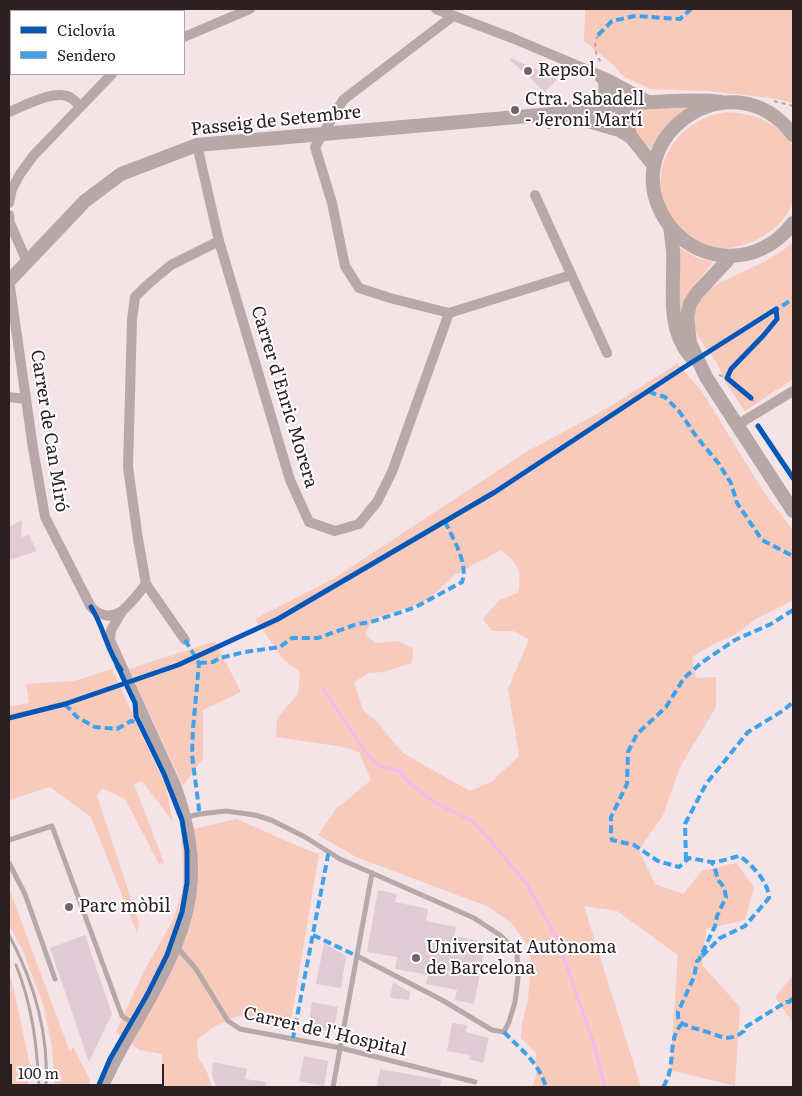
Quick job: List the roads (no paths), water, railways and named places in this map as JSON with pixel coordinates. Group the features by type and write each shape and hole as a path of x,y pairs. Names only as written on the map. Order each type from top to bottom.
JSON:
{"street":[{"path":"185,37 250,9"},
{"path":"436,9 512,38 599,78 634,91 652,102"},
{"path":"452,16 343,100 316,147 332,203 345,266 360,288 390,298 449,313 571,275"},
{"path":"9,203 12,188 34,155 111,75"},
{"path":"599,78 614,93 631,137"},
{"path":"597,107 601,103 604,94 599,78"},
{"path":"9,112 40,99 58,95 71,97 80,106"},
{"name":"Passeig de Setembre","path":"564,120 597,107 705,100 742,103 762,109 780,120 793,135"},
{"path":"721,102 699,109 679,121 664,139 654,166 655,195 662,215 679,236 694,247 712,254 730,256 750,253 765,248 782,236 793,223"},
{"name":"Passeig de Setembre","path":"9,280 85,201 122,174 197,145 322,134 564,120 619,130 631,137 654,166"},
{"name":"Carrer d'Enric Morera","path":"197,145 219,240 290,480 309,522 335,531 358,524 376,502 392,472 449,313"},
{"path":"535,195 607,353"},
{"path":"9,214 10,223 27,262"},
{"path":"670,226 673,249 675,326 682,347 706,377 793,511"},
{"path":"185,640 146,584 128,467 132,320 136,298 146,286 171,265 219,240"},
{"path":"706,377 690,343 686,317 690,304 697,293 730,256"},
{"name":"Carrer de Can Miró","path":"9,280 45,517 91,607 97,613 106,616 115,615 123,610"},
{"path":"737,425 793,391"},
{"path":"9,397 26,399"},
{"path":"104,1087 177,947 190,904 194,876 193,850 187,817 176,785 110,640 113,626 123,610 146,584"}],"lane":[{"path":"187,817 226,811 255,815 271,820 330,850 340,858 474,918 500,934 517,952 518,978 515,1002 509,1022 504,1032 492,1030 442,1000 357,956"},
{"path":"9,840 52,826 122,1016 136,1026"},
{"path":"9,863 26,894 55,979"},
{"path":"333,1087 372,873"},
{"name":"Carrer de l'Hospital","path":"177,947 196,969 222,1011 234,1026 246,1030 341,1048 475,1082"}],"waterway":[{"path":"323,689 370,758 382,767 400,771 407,781 434,802 472,821 527,884 557,939 593,1041 605,1087"}],"railway":[{"path":"9,935 26,971 38,1008 45,1047 46,1087"},
{"path":"16,965 22,980 33,1025 39,1087"}],"place":[{"name":"Repsol","path":"528,71"},
{"name":"Ctra. Sabadell - Jeroni Martí","path":"515,110"},
{"name":"Parc mòbil","path":"69,907"},
{"name":"Universitat Autònoma de Barcelona","path":"416,958"}]}
